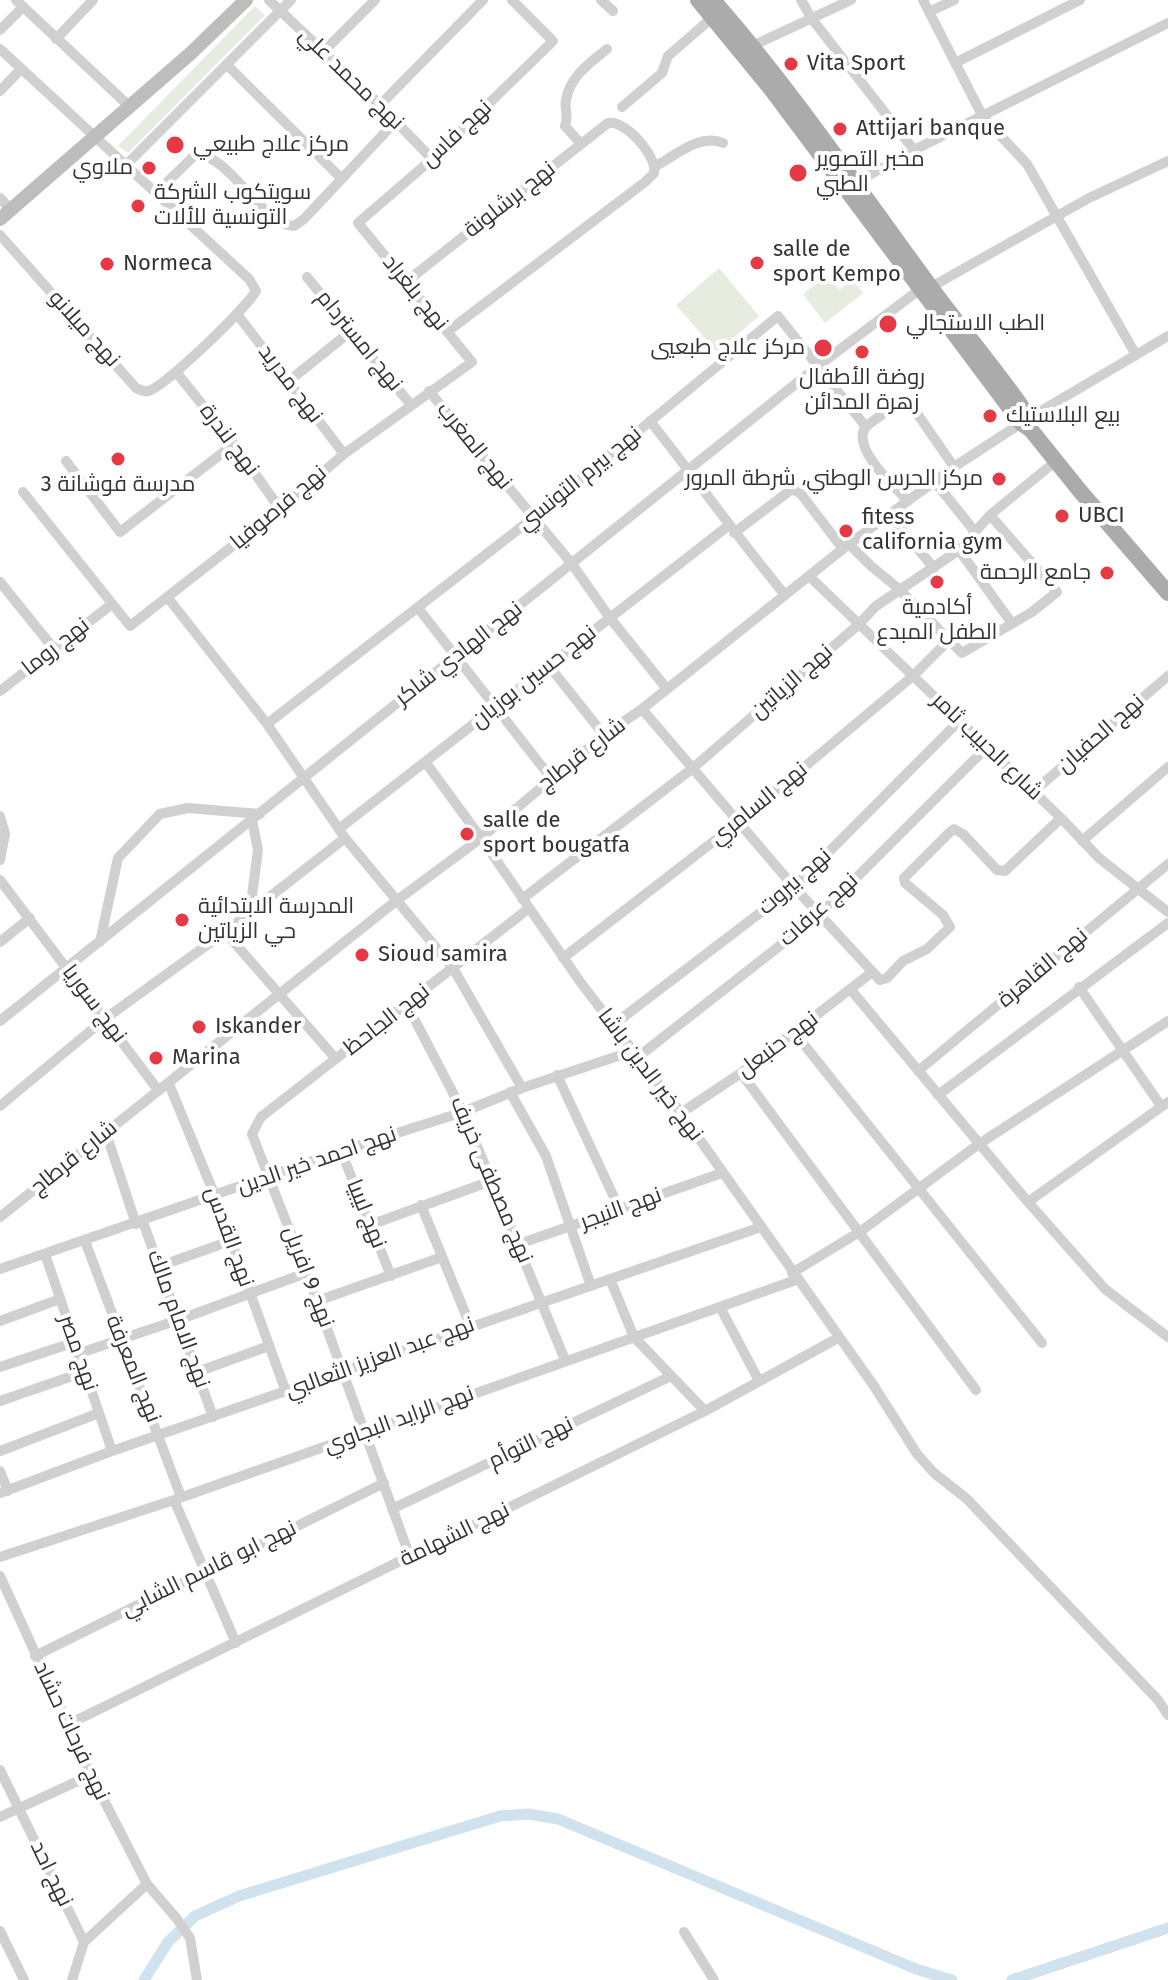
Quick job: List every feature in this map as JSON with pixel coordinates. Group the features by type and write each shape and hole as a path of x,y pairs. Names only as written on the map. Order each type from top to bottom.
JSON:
{"main road":[{"path":"5,214 191,53 246,0"},
{"path":"698,0 771,89 925,289 993,365 1027,424 1056,461 1168,593"},
{"path":"713,0 857,182 925,289"}],"street":[{"path":"56,39 93,0"},
{"name":"نهج محمد علي","path":"269,0 432,159"},
{"path":"127,164 291,0"},
{"path":"323,52 375,0"},
{"path":"380,105 483,0"},
{"name":"نهج فاس","path":"358,223 432,159 553,41 512,0"},
{"path":"601,0 613,11"},
{"path":"801,0 812,19 914,150"},
{"path":"752,46 851,0"},
{"path":"923,0 983,117 1027,164 1136,355"},
{"path":"929,12 954,0"},
{"path":"955,63 1080,0"},
{"path":"0,30 19,4 129,106"},
{"path":"622,107 662,73 668,56 713,17"},
{"path":"857,182 914,150 1168,23"},
{"path":"0,49 255,286 254,296 176,372"},
{"path":"581,144 565,126 566,99 578,73 607,49"},
{"path":"227,65 342,179"},
{"path":"0,91 20,70"},
{"path":"156,193 195,155 201,154 219,164 280,222 289,226 304,219 395,122"},
{"name":"نهج برشلونة","path":"407,281 608,123 624,125 656,166"},
{"path":"447,332 645,182 656,166 699,141 710,138 723,143"},
{"name":"نهج الهادي شاكر","path":"0,1021 818,366 925,289 1057,216 1168,161"},
{"path":"0,198 5,214"},
{"name":"نهج بلغراد","path":"358,223 472,362"},
{"name":"نهج ميلانو","path":"0,235 136,388 146,392 176,372"},
{"name":"نهج امستردام","path":"307,277 411,405"},
{"name":"نهج مدريد","path":"237,314 344,454"},
{"name":"نهج بيرم التونسي","path":"267,724 533,518 778,316 866,427"},
{"path":"289,381 351,331"},
{"name":"شارع قرطاج","path":"0,1217 846,546 954,467 1168,336"},
{"name":"نهج فرصوفيا","path":"112,604 130,626 280,509 344,454 472,362"},
{"name":"نهج لندرة","path":"176,372 234,444 280,509"},
{"name":"نهج المغرب","path":"429,391 572,564 610,618 667,689"},
{"path":"908,501 863,447 862,437 866,427 893,406 907,403 919,414 954,467"},
{"path":"650,421 785,595"},
{"path":"66,461 120,532 234,444"},
{"name":"نهج الزياتين","path":"525,904 693,768 876,606 959,550 990,515 1056,461"},
{"path":"935,482 976,533"},
{"name":"نهج حسين بوزيان","path":"0,1106 106,1018 225,932 496,705 731,529 792,489 801,494 846,546"},
{"path":"23,492 112,604"},
{"path":"889,515 934,568"},
{"path":"846,546 899,589 962,653 1032,612 1057,592 990,515"},
{"path":"959,550 1011,622"},
{"name":"شارع الحبيب ثامر","path":"810,577 1082,841 1168,912"},
{"path":"0,582 54,649"},
{"path":"168,598 267,724 342,833 453,968 522,1088"},
{"name":"نهج روما","path":"1,689 112,604"},
{"path":"418,608 551,778"},
{"name":"نهج السامري","path":"563,958 740,821 914,675 948,641"},
{"path":"549,666 604,735"},
{"name":"نهج الحفيان","path":"1033,792 1168,676"},
{"path":"642,709 794,887 874,975"},
{"name":"نهج بيروت","path":"613,1025 794,887 960,720"},
{"name":"نهج عرفات","path":"635,1054 819,915 986,748"},
{"name":"نهج خير الدين باشا","path":"426,763 563,958 681,1113 874,1386 924,1464 983,1516 1158,1700 1168,1715"},
{"path":"1082,841 1168,767"},
{"path":"100,942 118,858 160,814 188,808 256,817 258,850 250,911"},
{"path":"0,816 5,834 0,860"},
{"name":"نهج حنبعل","path":"681,1113 741,1073 851,990 874,975 883,981 903,961 927,949 950,927 943,915 905,883 904,878 950,832 954,829 963,834 997,870 1005,871 1061,818"},
{"name":"نهج القاهرة","path":"918,1071 1168,864"},
{"name":"نهج سوريا","path":"0,880 158,1090"},
{"name":"نهج الجاحظ","path":"252,1134 261,1117 453,968 525,904"},
{"path":"0,942 30,918"},
{"path":"938,1095 1168,923"},
{"path":"225,932 336,1059"},
{"path":"1028,1202 1164,1104 1079,987"},
{"path":"851,990 1105,1289 1168,1337"},
{"name":"نهج مصطفى خريف","path":"407,1005 463,1112 565,1360"},
{"name":"نهج الرايد البجاوي","path":"0,1557 364,1433 720,1307 794,1276 919,1190 979,1144 1168,1021"},
{"path":"794,1032 1042,1343"},
{"name":"نهج احمد خير الدين","path":"0,1269 463,1112 557,1075 635,1054"},
{"path":"741,1073 976,1390"},
{"path":"557,1075 620,1210"},
{"name":"نهج القدس","path":"169,1084 215,1196 286,1392"},
{"path":"510,1092 541,1145 591,1286"},
{"name":"نهج الامام مالك","path":"106,1133 139,1223 160,1266 213,1417"},
{"name":"نهج 9 افريل","path":"252,1134 317,1301 410,1557"},
{"name":"نهج ليبيا","path":"341,1151 391,1276"},
{"name":"نهج النيجر","path":"519,1244 722,1173"},
{"path":"370,1225 491,1181"},
{"path":"421,1205 470,1325"},
{"name":"نهج عبد العزيز الثعالبي","path":"4,1492 470,1325 761,1227"},
{"name":"نهج المعرفة","path":"85,1241 160,1436 178,1498 236,1643"},
{"path":"160,1266 230,1241"},
{"name":"نهج مصر","path":"45,1254 112,1451"},
{"path":"317,1301 442,1257"},
{"path":"77,1354 306,1273"},
{"path":"610,1279 634,1337 669,1377 705,1411"},
{"path":"0,1321 60,1299"},
{"path":"720,1307 759,1381"},
{"name":"نهج الشهامة","path":"69,1724 705,1411 838,1338"},
{"path":"0,1367 75,1342"},
{"path":"197,1372 269,1346"},
{"path":"0,1401 84,1372"},
{"name":"نهج التوأم","path":"392,1509 669,1377"},
{"path":"0,1451 99,1413"},
{"path":"0,1471 4,1492"},
{"name":"نهج ابو قاسم الشابي","path":"35,1656 384,1483"},
{"name":"نهج فرحات حشاد","path":"0,1576 91,1775 147,1884 190,1938 197,1980"},
{"name":"نهج احد","path":"0,1770 84,1942"},
{"path":"0,1817 91,1775"},
{"path":"72,1980 84,1942 147,1884"},
{"path":"0,1931 24,1980"},
{"path":"684,1932 714,1980"}],"shaded area":[{"path":"255,6 265,15 128,153 118,146"},
{"path":"719,268 759,316 717,352 676,305"},
{"path":"827,275 839,290 853,280 863,293 825,323 803,294"}],"waterway":[{"path":"144,1980 168,1942 195,1916 239,1896 500,1816 529,1814 558,1819 916,1969 952,1980"},
{"path":"1012,1980 1168,1928"}],"place":[{"name":"Vita Sport","path":"791,64"},
{"name":"Attijari banque","path":"840,129"},
{"name":"مركز علاج طبيعي","path":"175,145"},
{"name":"ملاوي","path":"149,168"},
{"name":"مخبر التصوير الطبي","path":"798,173"},
{"name":"سويتكوب الشركة التونسية للألات","path":"138,206"},
{"name":"salle de sport Kempo","path":"757,263"},
{"name":"Normeca","path":"107,264"},
{"name":"الطب الاستجالي","path":"888,324"},
{"name":"مركز علاج طبعيي","path":"823,348"},
{"name":"روضة الأطفال زهرة المدائن","path":"862,352"},
{"name":"بيع البلاستيك","path":"990,416"},
{"name":"مدرسة فوشانة 3","path":"118,459"},
{"name":"مركز الحرس الوطني، شرطة المرور","path":"999,479"},
{"name":"UBCI","path":"1062,516"},
{"name":"fitess california gym","path":"846,531"},
{"name":"جامع الرحمة","path":"1107,573"},
{"name":"أكادمية الطفل المبدع","path":"937,582"},
{"name":"salle de sport bougatfa","path":"467,834"},
{"name":"المدرسة الابتدائية حي الزياتين","path":"182,920"},
{"name":"Sioud samira","path":"362,955"},
{"name":"Iskander","path":"199,1027"},
{"name":"Marina","path":"156,1058"}]}
